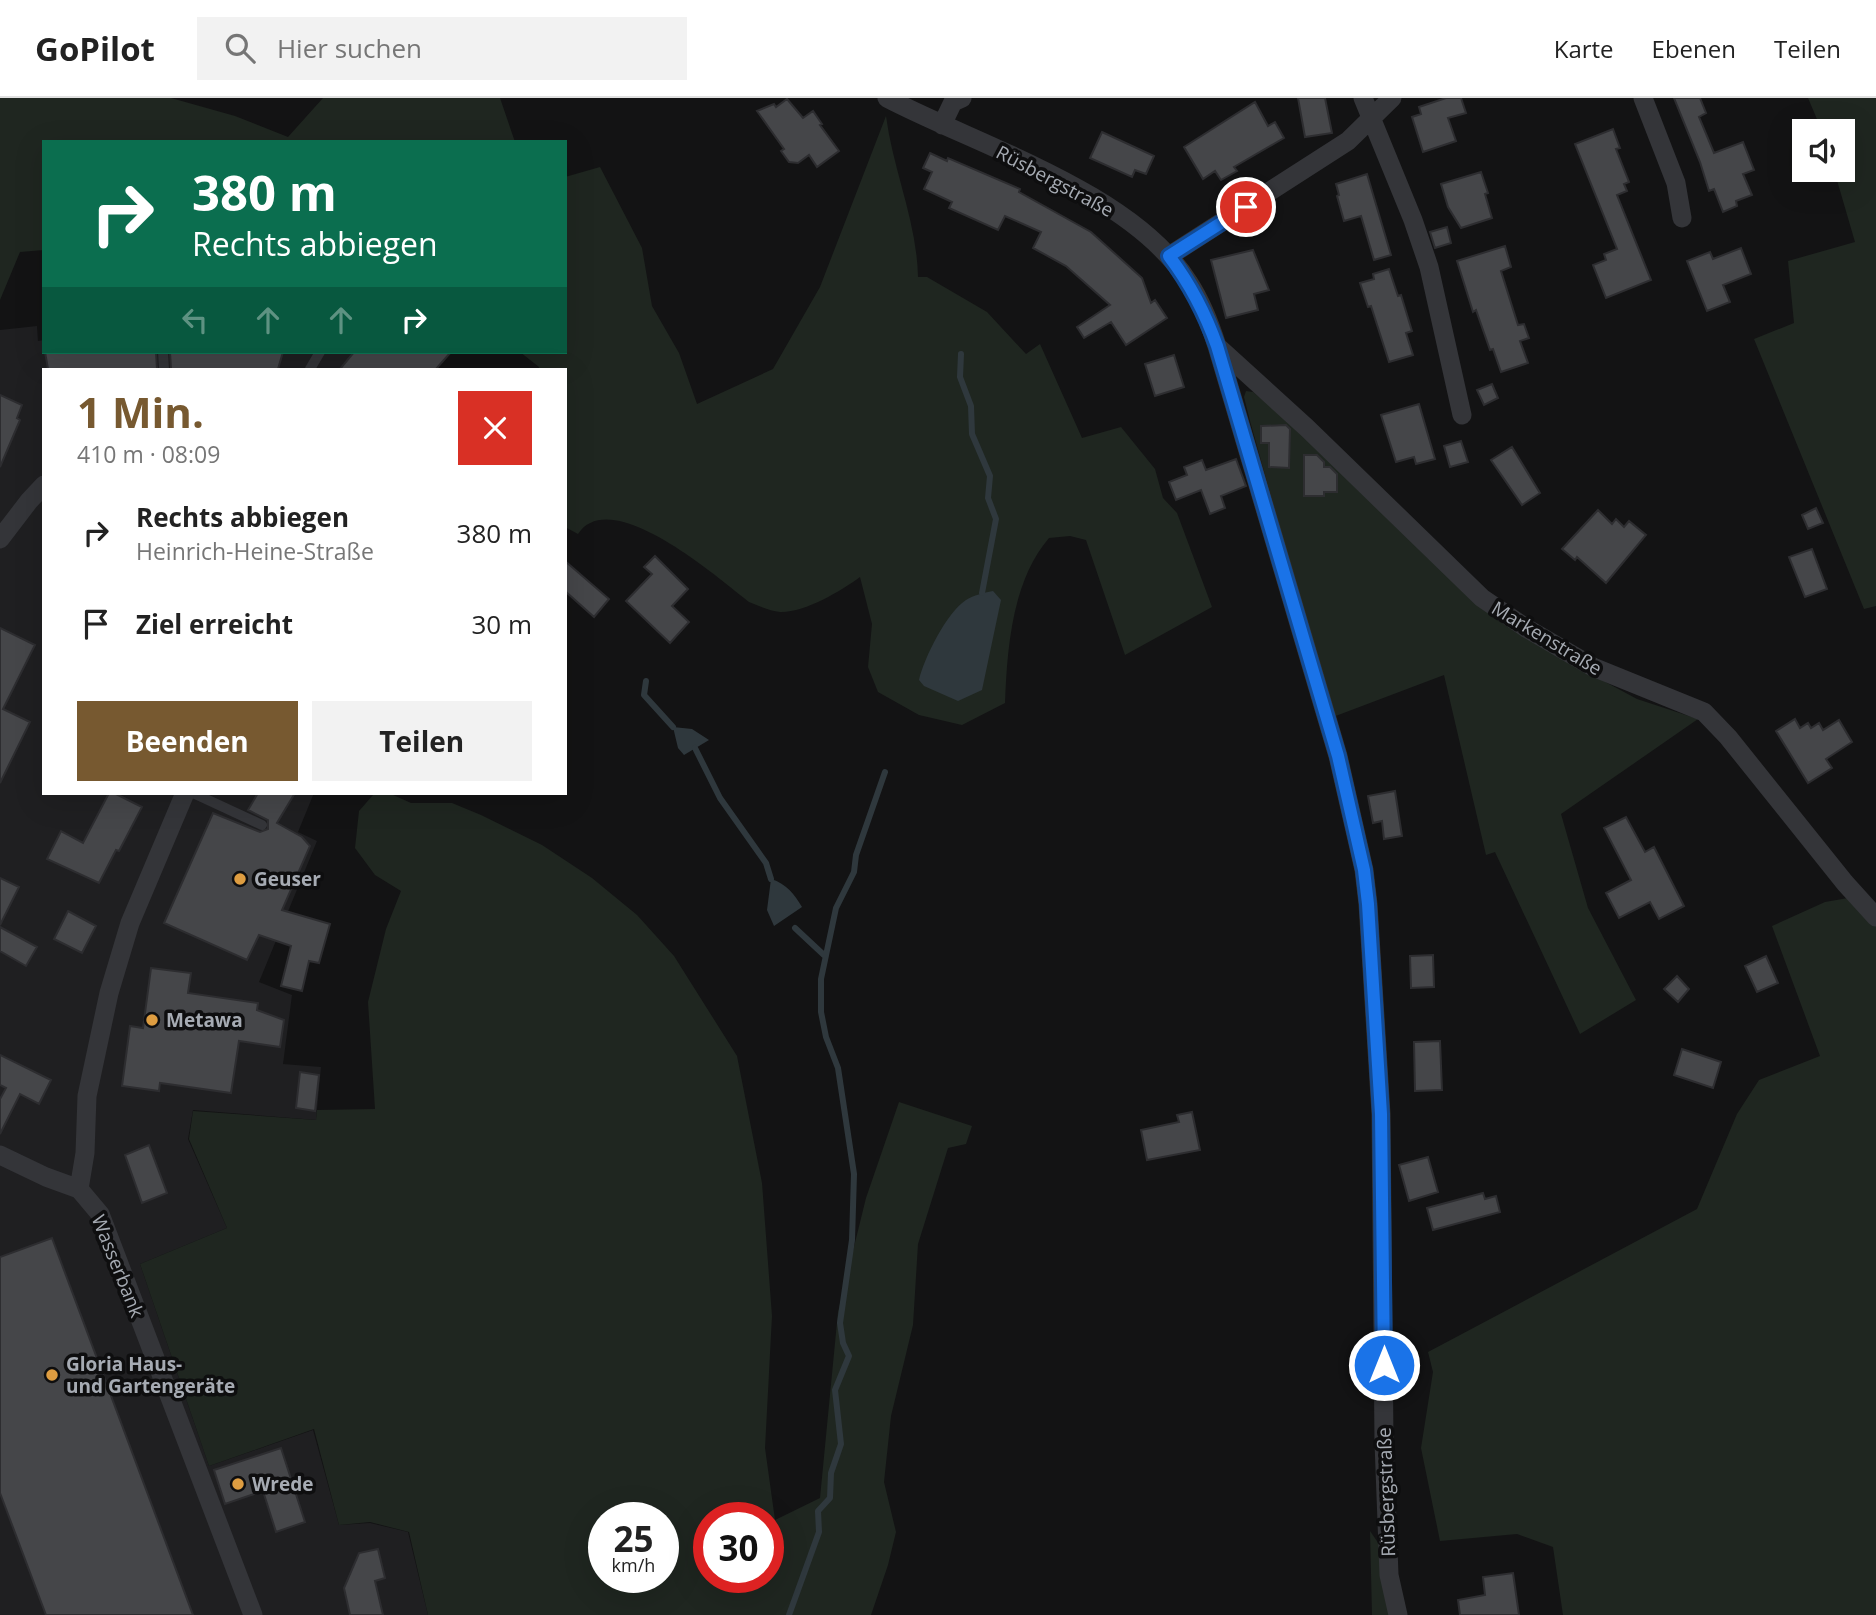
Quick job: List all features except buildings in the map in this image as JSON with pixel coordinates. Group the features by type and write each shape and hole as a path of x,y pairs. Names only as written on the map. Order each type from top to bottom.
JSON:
{"street":[{"name":"Rüsbergstraße","path":"887,98 1099,200 1134,224 1169,256 1189,281 1206,313 1338,756 1364,870 1381,1114 1384,1442 1389,1574 1398,1615"},
{"path":"942,125 954,102 962,98"},
{"path":"1363,98 1413,220 1429,267 1462,415"},
{"path":"1169,256 1348,141 1392,98"},
{"path":"1643,98 1676,183 1682,218"},
{"name":"Markenstraße","path":"1217,346 1307,428 1482,598 1526,628 1593,667 1704,712 1728,737 1845,883 1876,917"},
{"path":"0,539 42,487"},
{"path":"0,1155 79,1189 85,1153 87,1097 108,993 130,923 184,795"},
{"name":"Wasserbank","path":"79,1189 100,1214 253,1615"}],"lane":[{"path":"197,795 262,825"}],"shaded area":[{"path":"0,98 171,98 235,116 288,137 323,98 500,98 514,140 42,140 42,250 20,252 0,300"},
{"path":"1808,98 1876,98 1876,606 1864,609 1754,339 1794,323 1788,261 1855,242 1838,182 1855,182 1855,119 1817,119"},
{"path":"886,116 914,236 918,277 927,277 987,312 1026,354 1040,344 1082,438 1121,427 1155,469 1163,498 1177,513 1212,607 1125,655 1086,540 1070,536 1049,538 1027,574 1019,595 1010,638 1005,703 962,725 919,715 878,692 868,667 872,624 860,577 811,605 780,612 749,602 690,557 638,527 614,520 594,522 578,534 567,528 567,368 539,368 523,354 567,354 567,176 600,167 642,248 652,306 679,353 697,404 773,369 820,287"},
{"path":"37,326 38,341 42,340 42,354 368,354 386,368 42,368 42,795 313,795 298,832 317,841 259,982 292,995 283,1064 321,1067 316,1120 193,1110 188,1139 227,1228 140,1264 209,1466 313,1430 339,1525 370,1523 408,1532 428,1615 0,1615 0,330"},
{"path":"1246,391 1253,392 1312,439 1402,527 1598,678 1637,699 1698,719 1561,814 1588,908 1636,1000 1580,1034 1495,852 1486,855 1444,675 1333,717 1250,421 1244,397"},
{"path":"993,591 1001,600 982,690 958,701 924,686 919,680 926,660 951,614 969,598"},
{"path":"673,727 692,729 709,740 684,755 678,748"},
{"path":"373,795 393,795 411,803 452,803 542,845 592,878 637,915 674,956 737,1056 762,1183 772,1316 765,1448 772,1502 693,1502 693,1593 784,1593 784,1516 820,1498 838,1312 866,1198 899,1102 972,1126 966,1144 948,1148 918,1244 913,1325 891,1416 884,1482 896,1532 871,1615 428,1615 409,1532 370,1522 339,1525 314,1429 209,1466 140,1264 227,1228 189,1139 193,1111 316,1120 317,1110 375,1109 368,1002 386,929 401,891 375,875 355,848 359,811"},
{"path":"771,879 790,890 802,907 774,926 767,910"},
{"path":"1848,898 1876,921 1876,1615 1563,1615 1553,1547 1517,1534 1440,1541 1421,1448 1433,1372 1428,1352 1697,1209 1737,1114 1759,1080 1820,1056 1772,926 1825,902"},
{"path":"1370,1531 1381,1547 1392,1615 1372,1615"}],"waterway":[{"path":"961,354 960,377 971,406 972,434 990,476 988,498 996,519 982,593"},
{"path":"646,681 644,695 673,727"},
{"path":"695,748 720,798 766,863 771,879"},
{"path":"789,1615 819,1532 818,1511 830,1498 831,1473 841,1444 835,1390 849,1356 843,1343 840,1323 852,1240 854,1174 838,1068 826,1037 821,1012 821,979 836,908 854,872 856,855 885,772"},
{"path":"795,928 825,956"}],"place":[{"name":"Geuser","path":"240,879"},
{"name":"Metawa","path":"152,1020"},
{"name":"Gloria Haus- und Gartengeräte","path":"52,1375"},
{"name":"Wrede","path":"238,1484"}],"route":[{"path":"1246,207 1169,256 1189,281 1206,313 1217,346 1338,756 1364,870 1381,1114 1384,1365"}]}
